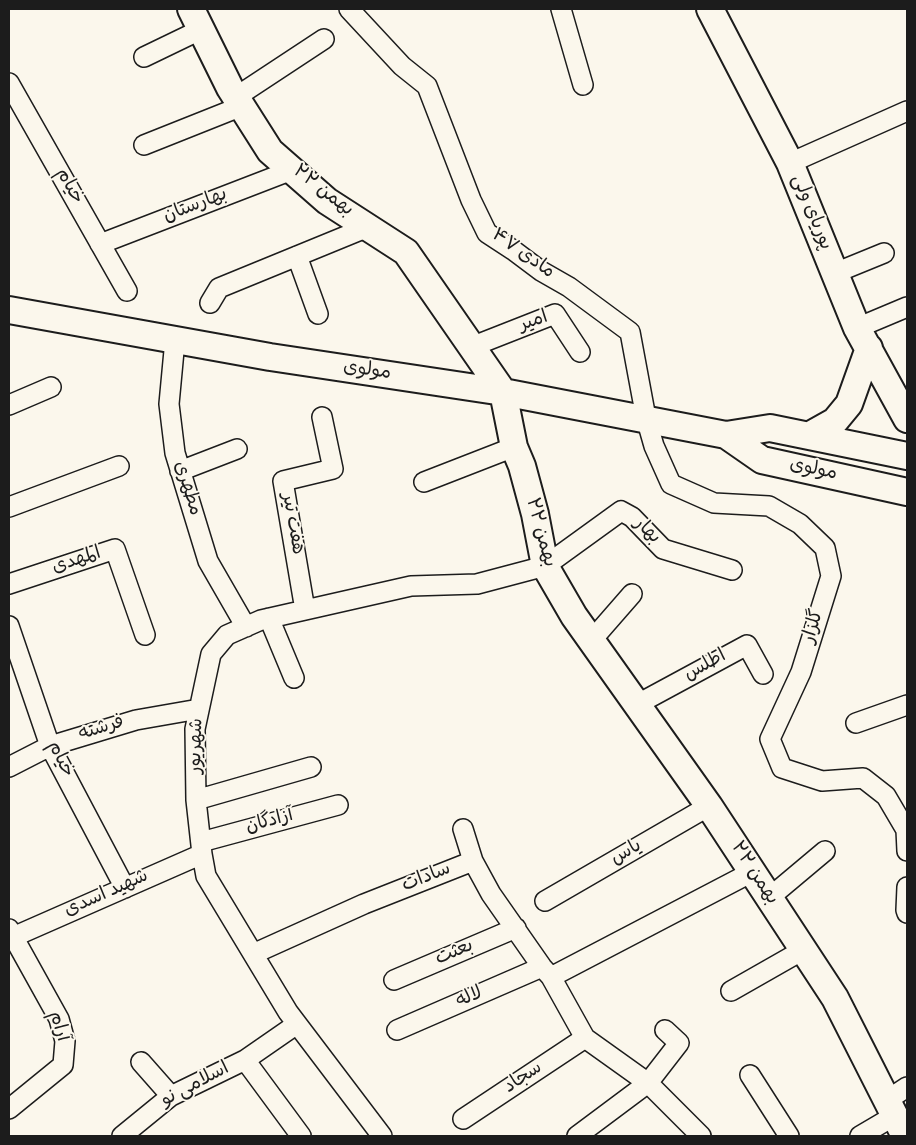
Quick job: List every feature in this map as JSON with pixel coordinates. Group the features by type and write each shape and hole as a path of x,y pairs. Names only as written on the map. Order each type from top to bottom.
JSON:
{"main road":[{"name":"پوریای ولی","path":"710,9 790,163 863,338 907,419"},
{"name":"۲۲ بهمن","path":"196,19 239,101 270,151 327,201 406,252 503,392 514,447 522,466 535,514 545,566 574,616 709,806 835,998 898,1110"},
{"name":"مولوی","path":"9,310 270,357 503,392 646,418 726,435 770,428 907,456"},
{"path":"810,435 835,421 849,404 863,338"},
{"name":"مولوی","path":"726,435 762,460 907,492"}],"street":[{"name":"مادی ۴۷","path":"349,9 402,66 427,86 470,200 486,233 514,250 541,271 569,287 630,332 646,418"},
{"path":"561,9 583,85"},
{"path":"144,58 196,19"},
{"path":"144,145 239,101 324,39"},
{"name":"خیام","path":"9,83 127,291"},
{"path":"790,163 907,111"},
{"name":"بهارستان","path":"100,244 292,170"},
{"path":"210,303 218,288 368,227"},
{"path":"835,273 884,253"},
{"path":"297,256 318,314"},
{"path":"863,338 907,307"},
{"name":"امیر","path":"471,346 555,314 580,352"},
{"name":"مطهری","path":"175,340 169,404 174,453 208,561 246,627"},
{"path":"9,405 52,387"},
{"name":"هفت تیر","path":"305,610 283,481 333,469 322,417"},
{"name":"گلزار","path":"646,418 654,446 671,484 714,503 769,506 800,524 825,548 831,576 801,672 770,738 782,768 822,781 863,778 886,796 906,830 907,851"},
{"path":"424,482 514,447"},
{"path":"180,471 237,449"},
{"path":"9,507 119,466"},
{"name":"بهار","path":"545,566 621,511 632,517 664,549 732,570"},
{"name":"المهدی","path":"9,584 115,549 145,635"},
{"name":"شهریور","path":"382,1136 298,1024 252,954 206,876 196,800 195,729 211,654 228,635 261,620 411,586 477,584 545,566"},
{"path":"591,641 632,594"},
{"path":"269,618 294,678"},
{"name":"خیام","path":"9,626 50,746 125,888"},
{"name":"اطلس","path":"636,705 747,645 764,674"},
{"path":"856,723 907,705"},
{"name":"فرشته","path":"9,767 50,746 136,720 199,709"},
{"path":"196,800 311,767"},
{"name":"آزادگان","path":"202,848 338,805"},
{"name":"یاس","path":"545,901 709,806"},
{"path":"463,829 473,861"},
{"name":"شهید اسدی","path":"11,933 125,888 202,848"},
{"path":"769,898 825,851"},
{"name":"سادات","path":"252,954 364,904 473,861 491,894 547,972 585,1038 648,1083 693,1134"},
{"path":"547,972 752,872"},
{"path":"907,887 907,913"},
{"name":"بعثت","path":"394,980 516,928"},
{"name":"آرام","path":"9,1109 63,1065 65,1041 59,1019 11,933"},
{"path":"731,991 803,950"},
{"name":"لاله","path":"397,1030 547,972"},
{"path":"245,1060 298,1024"},
{"path":"577,1136 648,1083 679,1043 665,1030"},
{"name":"سجاد","path":"463,1119 585,1038"},
{"name":"اسلامی نو","path":"122,1136 171,1096 245,1060 301,1136"},
{"path":"142,1062 171,1096"},
{"path":"750,1075 789,1136"},
{"path":"860,1136 898,1110"}]}
